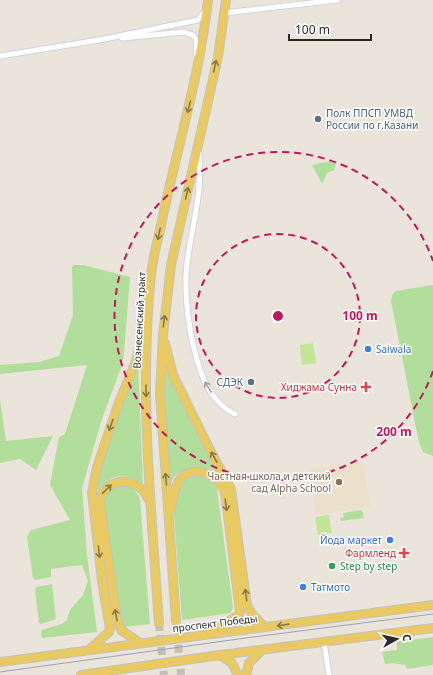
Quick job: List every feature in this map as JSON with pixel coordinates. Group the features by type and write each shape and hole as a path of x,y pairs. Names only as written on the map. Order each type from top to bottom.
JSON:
{"main road":[{"path":"176,621 160,394 163,335 171,265 218,57 226,0"},
{"name":"Вознесенский тракт","path":"159,622 151,505 146,388 151,274 197,68 208,4"},
{"path":"89,650 109,632 110,629 102,581 92,493 97,467 119,402 135,364 148,323"},
{"path":"163,335 173,375 231,489 247,605 252,614 265,627"},
{"path":"169,517 174,490 180,478 186,474 198,472 208,474 220,483 225,492 240,611 239,615 206,635"},
{"path":"140,643 121,630 116,619 100,502 101,494 111,484 118,482 130,482 144,492 151,505"},
{"name":"проспект Победы","path":"0,662 433,605"},
{"path":"81,675 110,673 262,649 433,628"},
{"path":"246,675 249,663 262,649"},
{"path":"220,655 232,663 236,668 238,675"},
{"path":"134,675 145,667"}],"street":[{"path":"224,12 338,0"},
{"path":"0,56 99,40 198,20 208,4"},
{"path":"99,40 145,37 184,32 194,35 196,40 197,68"},
{"path":"199,144 199,188 186,276 190,327 200,369 205,383 213,395 230,412 236,414"},
{"path":"324,642 329,675"}],"shaded area":[{"name":"Частная школа и детский сад Alpha School","path":"364,461 370,507 315,515 309,469"}],"green space":[{"path":"331,161 336,164 334,170 327,173 322,184 312,165"},
{"path":"74,265 83,265 130,277 124,353 122,365 102,419 82,488 87,555 97,632 42,638 42,630 62,624 67,620 70,610 83,595 88,581 82,565 51,569 51,577 35,580 33,578 27,537 31,530 70,520 50,485 59,437 65,434 87,365 0,374 0,365 39,362 59,356 73,315 72,267"},
{"path":"433,285 433,456 423,452 419,443 391,301 392,295 396,291"},
{"path":"313,343 316,363 302,365 300,345"},
{"path":"164,354 166,366 172,381 223,478 211,469 189,469 178,473 169,484 163,392"},
{"path":"138,362 143,485 129,477 117,476 106,482 95,494 96,482"},
{"path":"0,400 6,441 53,436 36,470 20,459 0,463"},
{"path":"189,476 205,478 212,482 217,489 233,607 231,613 182,620 172,489"},
{"path":"121,484 133,489 140,499 150,624 123,627 119,621 103,503 109,490"},
{"path":"362,510 364,518 341,521 340,518 344,517 343,513"},
{"path":"329,515 332,533 318,535 315,517"},
{"path":"52,584 56,619 41,624 39,623 35,590 36,587"},
{"path":"433,637 433,665 407,669 405,665 393,663 385,664 382,652 397,650 397,642"}],"tunnel":[{"path":"176,621 181,675"},
{"path":"159,623 164,675"}],"tram line":[{"path":"0,672 433,614"}],"place":[{"name":"Полк ППСП УМВД России по г.Казани","path":"318,119"},
{"name":"Saiwala","path":"368,349"},
{"name":"СДЭК","path":"251,382"},
{"name":"Хиджама Сунна","path":"366,387"},
{"name":"Частная школа и детский сад Alpha School","path":"339,482"},
{"name":"Йода маркет","path":"390,540"},
{"name":"Фармленд","path":"404,553"},
{"name":"Step by step","path":"332,566"},
{"name":"Татмото","path":"303,587"}]}
